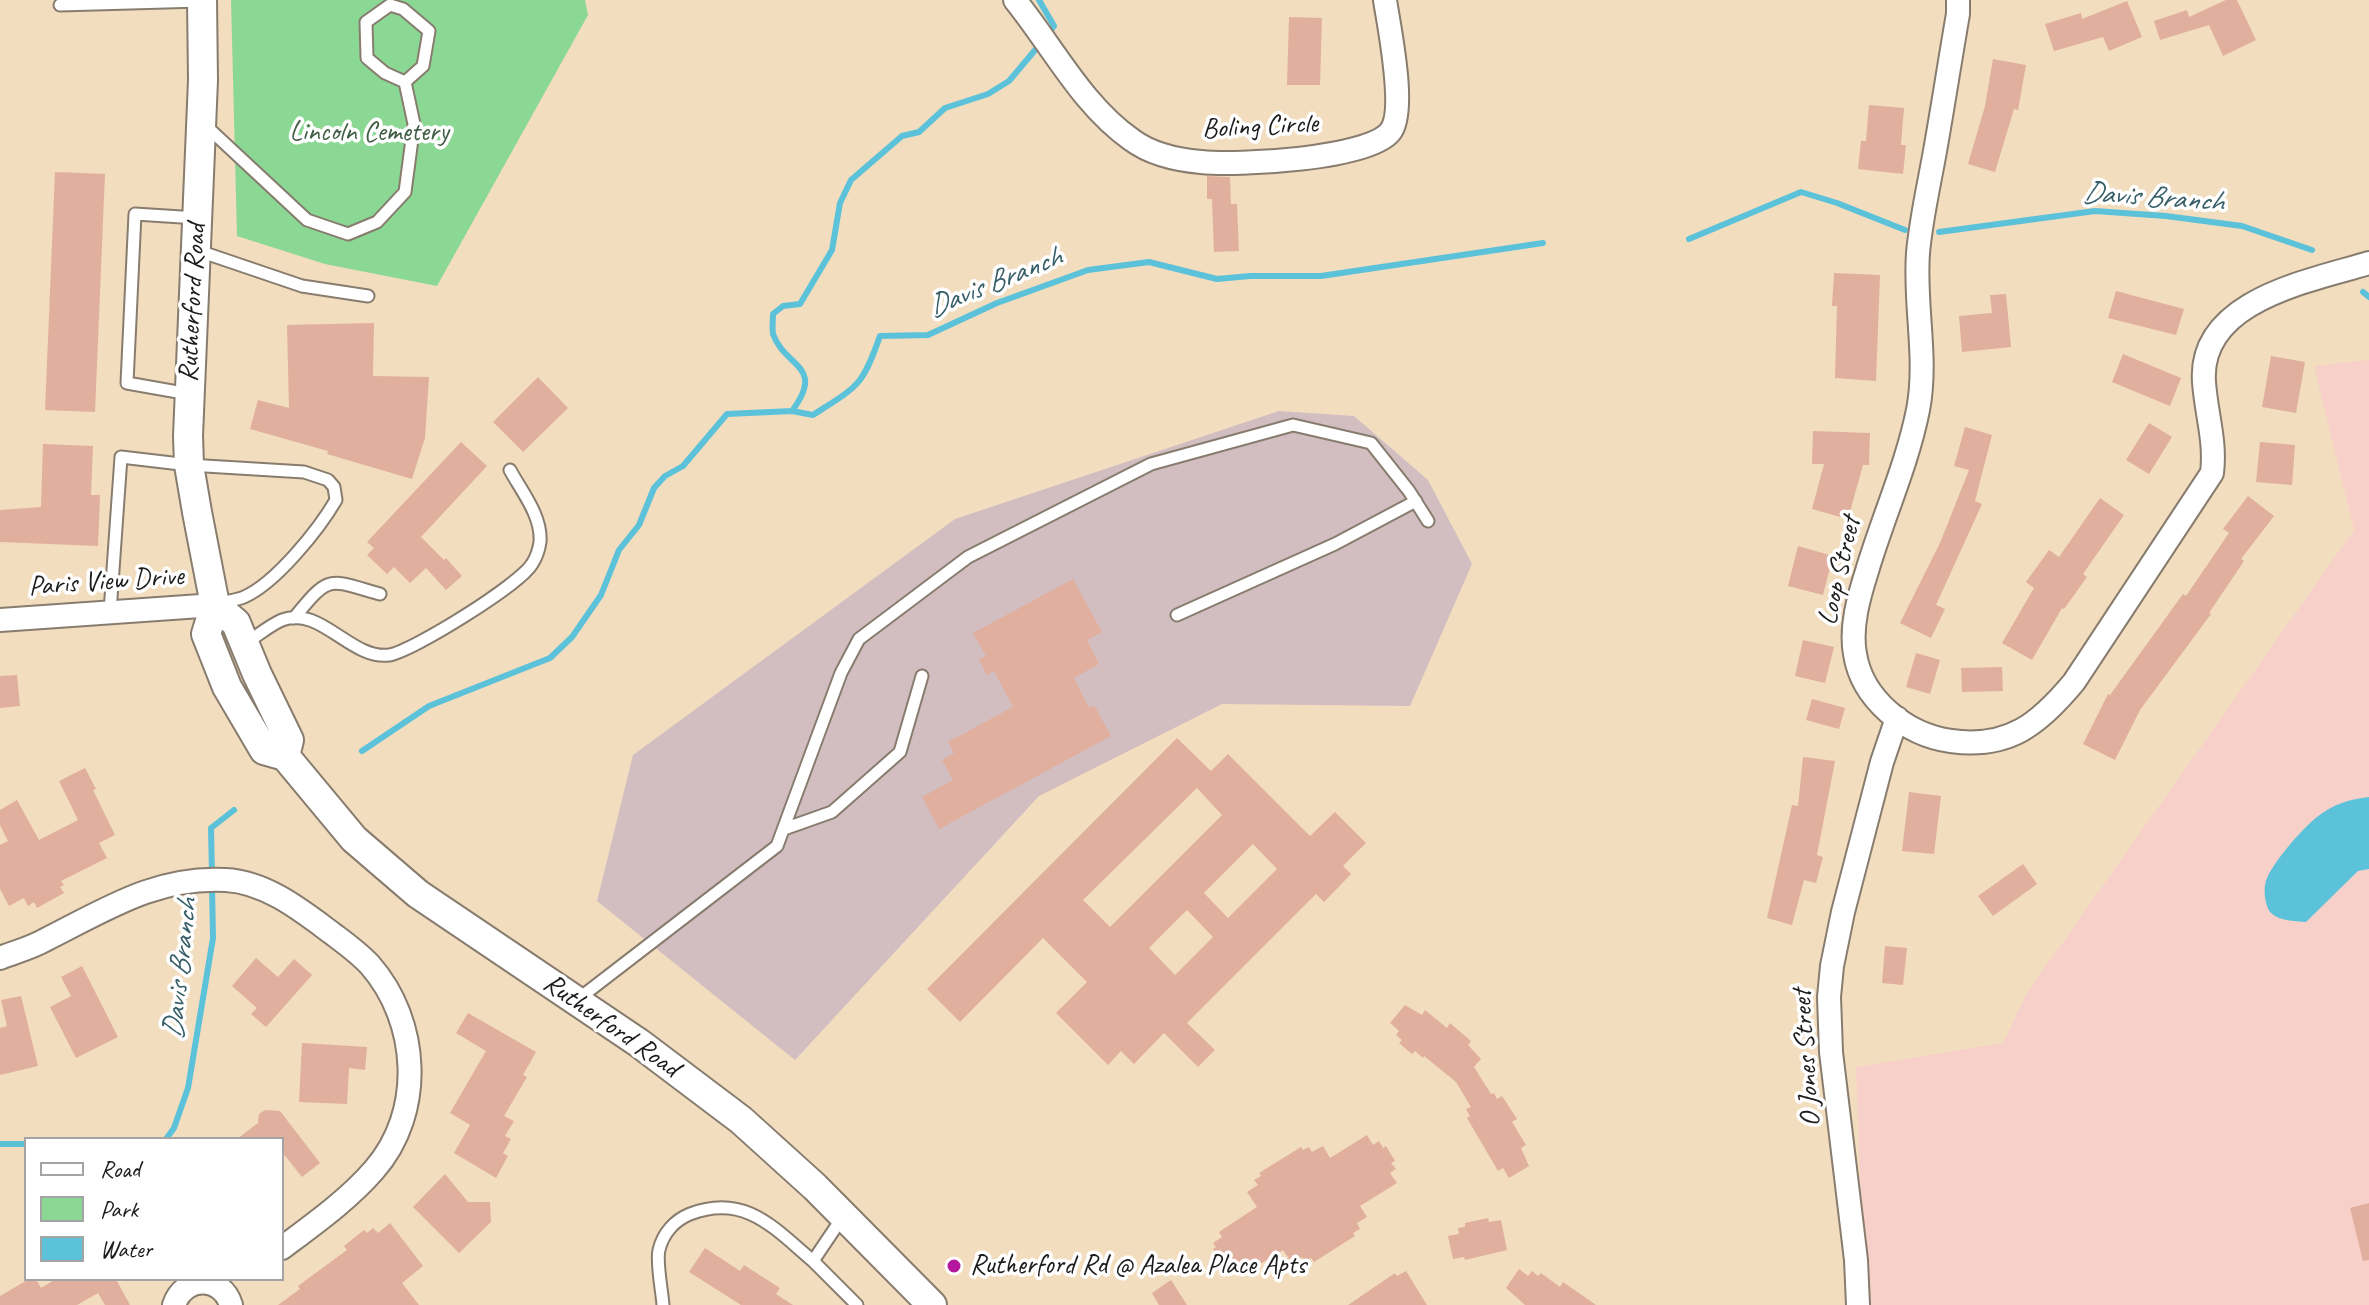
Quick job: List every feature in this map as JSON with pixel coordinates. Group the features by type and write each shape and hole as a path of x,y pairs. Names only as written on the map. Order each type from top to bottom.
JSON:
{"street":[{"name":"Rutherford Road","path":"202,0 201,122 189,394 189,465 215,605 206,634 227,687 264,750 285,756 354,839 385,867 440,910 652,1053 741,1120 844,1215 932,1305"},
{"name":"Boling Circle","path":"1015,0 1086,97 1110,122 1139,145 1167,156 1202,163 1352,151 1377,143 1391,131 1398,105 1385,0"},
{"name":"Loop Street","path":"1958,0 1918,255 1922,374 1919,408 1862,586 1854,640 1858,670 1866,686 1877,701 1897,718 1928,735 1978,744 2023,731 2057,702 2074,682 2212,473 2213,440 2203,380 2205,362 2212,344 2226,322 2241,309 2282,290 2369,263"},
{"name":"Paris View Drive","path":"0,620 215,605"},
{"path":"215,605 236,623 289,740 285,756"},
{"name":"O Jones Street","path":"1858,1305 1851,1207 1831,1052 1829,997 1843,912 1882,762 1897,718"},
{"path":"0,958 42,942 119,901 175,884 225,880 270,892 368,962 400,1013 406,1037 410,1065 409,1094 400,1128 375,1170 337,1206 284,1246"},
{"path":"174,1305 182,1290 199,1282 209,1282 233,1292"}],"lane":[{"path":"60,5 202,0"},
{"path":"390,5 403,9 429,31 423,66 405,82 385,73 367,58 366,22 390,5"},
{"path":"201,122 307,220 348,234 377,222 405,192 414,124 405,82"},
{"path":"189,394 127,383 135,214 197,218"},
{"path":"195,250 302,286 368,296"},
{"path":"576,1000 777,846 841,673 859,639 968,557 1151,464 1293,425 1371,443 1428,521"},
{"path":"110,612 121,457 189,465 304,472 328,480 334,487 336,500 291,559 246,596 215,605"},
{"path":"245,643 283,620 294,618 310,620 372,654 387,655 408,650 509,586 531,566 540,546 540,526 510,470"},
{"path":"1177,615 1335,544 1416,501"},
{"path":"294,618 323,585 336,581 380,594"},
{"path":"784,829 832,812 900,752 922,676"},
{"path":"663,1305 658,1250 675,1220 708,1208 736,1208 763,1218 813,1261 857,1305"},
{"path":"813,1261 844,1215"}],"shaded area":[{"path":"2369,360 2369,1305 1865,1305 1856,1067 2003,1043 2027,993 2354,530 2314,366"},
{"path":"1279,411 1354,416 1428,480 1472,564 1410,706 1222,704 1039,796 795,1060 597,901 633,755 955,519"}],"green space":[{"name":"Lincoln Cemetery","path":"231,0 585,0 588,15 437,286 325,264 237,236"}],"water":[{"path":"2369,797 2369,869 2358,871 2306,922 2273,915 2267,905 2265,884 2288,847 2323,812 2348,801"}],"building":[{"path":"2226,0 2237,0 2256,40 2223,56 2209,25 2160,40 2154,21 2187,10 2189,17"},
{"path":"2127,1 2142,37 2109,51 2103,37 2054,51 2045,24 2081,13 2082,19"},
{"path":"1289,17 1322,18 1320,85 1287,85"},
{"path":"1993,59 2026,65 2018,110 2014,109 1995,172 1968,164 1985,106"},
{"path":"1869,105 1904,108 1901,145 1906,145 1903,174 1858,169 1861,141 1866,141"},
{"path":"55,172 105,174 95,412 45,410"},
{"path":"1207,176 1230,177 1231,204 1237,204 1239,251 1214,252 1212,199 1207,199"},
{"path":"1834,273 1880,275 1876,381 1835,378 1837,306 1832,306"},
{"path":"2116,291 2184,309 2176,335 2108,318"},
{"path":"2006,294 2011,347 1962,352 1959,316 1992,313 1990,295"},
{"path":"374,323 373,376 429,377 425,438 412,479 250,429 258,400 289,408 287,325"},
{"path":"2123,354 2181,378 2170,406 2112,382"},
{"path":"2271,356 2305,362 2296,413 2262,407"},
{"path":"538,377 568,408 523,452 493,422"},
{"path":"2149,423 2172,437 2149,474 2126,460"},
{"path":"1965,427 1992,435 1975,501 1982,504 1936,605 1945,609 1931,638 1900,623 1940,543 1969,470 1954,466"},
{"path":"1813,431 1870,433 1869,465 1863,465 1848,519 1812,509 1824,464 1812,464"},
{"path":"461,442 487,466 421,537 462,576 446,590 426,568 410,583 394,567 387,574 367,555 374,548 367,542"},
{"path":"2260,442 2295,445 2292,485 2256,482"},
{"path":"43,444 93,446 91,495 100,495 98,546 0,542 0,510 41,507"},
{"path":"2248,496 2274,516 2241,559 2244,561 2211,614 2140,710 2115,760 2083,744 2108,694 2183,594 2186,596 2229,533 2223,529"},
{"path":"2100,498 2124,515 2083,574 2087,577 2062,608 2032,660 2002,643 2034,588 2026,582 2049,550 2059,557"},
{"path":"1798,546 1833,556 1823,595 1788,586"},
{"path":"1073,579 1102,632 1087,640 1099,664 1074,678 1089,708 1094,705 1111,736 939,829 922,797 953,780 942,760 954,753 948,742 1013,707 994,671 987,675 979,660 986,656 973,633"},
{"path":"1803,640 1834,647 1825,683 1795,676"},
{"path":"1916,653 1940,660 1930,694 1906,687"},
{"path":"2002,667 2003,691 1962,692 1961,668"},
{"path":"17,675 20,706 0,708 0,676"},
{"path":"1812,699 1845,708 1839,729 1806,720"},
{"path":"1177,738 1211,771 1228,754 1310,836 1335,812 1366,843 1343,866 1351,874 1324,902 1316,894 1187,1023 1215,1050 1198,1067 1164,1033 1134,1064 1121,1051 1108,1065 1056,1013 1087,982 1043,938 960,1022 927,989","holes":["1197,788 1222,815 1110,927 1083,900","1253,844 1277,869 1228,918 1204,893","1187,910 1213,937 1175,975 1149,948"]},
{"path":"1803,757 1835,761 1817,855 1823,857 1816,883 1804,880 1792,925 1767,918 1792,805 1798,806"},
{"path":"85,768 115,835 99,843 107,858 61,881 64,885 60,887 64,893 37,908 34,902 28,906 24,898 9,906 0,889 0,845 8,841 0,825 0,810 17,800 39,840 78,820 59,781"},
{"path":"1909,792 1941,796 1934,854 1902,851"},
{"path":"2023,864 2037,884 1993,916 1978,896"},
{"path":"1885,946 1907,948 1903,985 1882,983"},
{"path":"256,958 278,977 294,959 312,975 266,1027 251,1014 257,1008 232,986"},
{"path":"82,966 118,1037 76,1058 50,1007 71,996 61,977"},
{"path":"21,996 38,1066 0,1075 0,1028 7,1026 1,1000"},
{"path":"1405,1005 1422,1015 1425,1010 1447,1028 1450,1023 1471,1041 1468,1045 1481,1059 1474,1067 1491,1094 1494,1093 1497,1099 1502,1096 1517,1119 1512,1122 1526,1145 1521,1148 1529,1166 1509,1178 1503,1168 1498,1171 1467,1118 1470,1116 1466,1109 1471,1107 1456,1082 1424,1056 1415,1051 1412,1054 1399,1043 1402,1040 1396,1035 1399,1031 1390,1023"},
{"path":"468,1013 536,1052 523,1075 527,1077 504,1116 514,1121 505,1136 511,1139 503,1153 508,1156 496,1178 454,1153 470,1125 450,1113 486,1051 456,1033"},
{"path":"302,1043 367,1047 365,1070 349,1068 347,1104 299,1102"},
{"path":"265,1110 280,1111 320,1163 302,1177 284,1154 284,1137 240,1137 258,1123 259,1114"},
{"path":"1367,1135 1373,1145 1379,1141 1383,1148 1386,1146 1395,1161 1391,1163 1396,1169 1390,1173 1397,1183 1360,1206 1367,1217 1357,1223 1360,1229 1353,1233 1355,1236 1314,1262 1311,1258 1305,1262 1302,1257 1292,1263 1283,1250 1252,1269 1250,1265 1244,1269 1241,1263 1233,1269 1230,1265 1226,1267 1222,1264 1213,1243 1222,1237 1219,1232 1257,1207 1247,1192 1258,1185 1254,1180 1261,1176 1259,1173 1301,1147 1303,1150 1309,1147 1312,1152 1323,1146 1330,1158"},
{"path":"445,1174 468,1202 490,1202 491,1222 459,1253 413,1207"},
{"path":"2369,1203 2369,1260 2363,1261 2350,1208"},
{"path":"1488,1218 1489,1222 1501,1220 1507,1250 1465,1260 1464,1257 1453,1259 1448,1236 1459,1234 1458,1228 1465,1227 1465,1223"},
{"path":"390,1223 423,1266 402,1283 419,1305 278,1305 347,1250 344,1246 364,1230 367,1233 373,1228 378,1233"},
{"path":"705,1248 740,1271 744,1265 780,1288 776,1294 793,1305 741,1305 689,1272"},
{"path":"1519,1269 1528,1276 1532,1271 1538,1276 1541,1273 1560,1287 1563,1282 1596,1305 1525,1305 1506,1288"},
{"path":"1406,1271 1427,1305 1348,1305 1395,1273 1397,1276"},
{"path":"1171,1280 1187,1305 1159,1305 1152,1293"},
{"path":"26,1281 37,1281 41,1288 53,1281 117,1281 130,1305 105,1305 98,1293 77,1305 0,1305 0,1296"}],"waterway":[{"path":"1039,0 1054,26 1048,34"},
{"path":"792,411 801,396 804,375 773,334 773,314 783,306 800,304 832,250 840,203 851,180 902,136 919,132 945,108 988,94 1009,81 1041,43"},
{"name":"Davis Branch","path":"1689,239 1801,192 1905,230"},
{"name":"Davis Branch","path":"1939,232 2095,211 2242,226 2312,250"},
{"name":"Davis Branch","path":"362,751 429,706 550,658 572,637 601,595 619,550 639,525 654,488 665,476 683,466 727,414 792,411 813,415 857,384 880,336 928,335 997,303 1088,270 1149,262 1217,279 1321,276 1543,243"},
{"path":"2363,292 2369,297"},
{"name":"Davis Branch","path":"212,875 211,828 234,810"},
{"name":"Davis Branch","path":"167,1137 174,1128 188,1088 213,938 212,886"},
{"name":"Davis Branch","path":"0,1144 24,1144"}],"place":[{"name":"Rutherford Rd @ Azalea Place Apts","path":"954,1266"}]}
